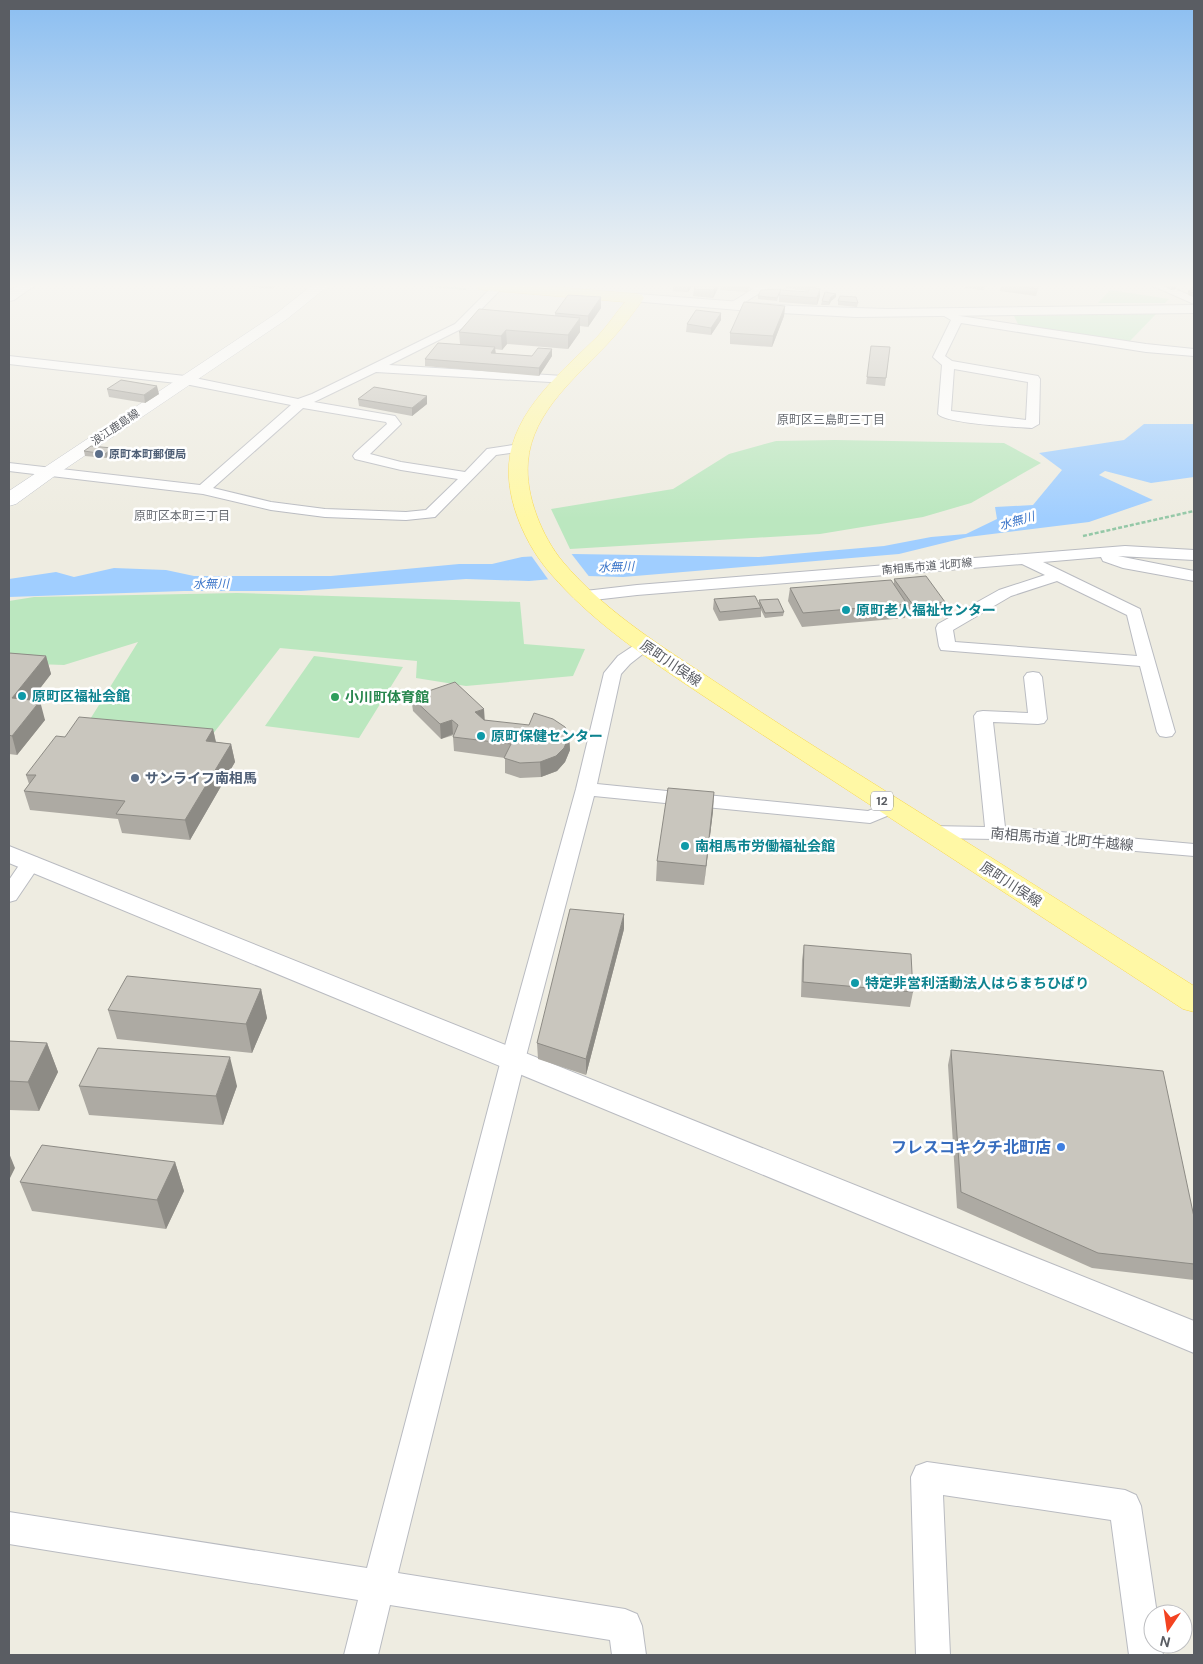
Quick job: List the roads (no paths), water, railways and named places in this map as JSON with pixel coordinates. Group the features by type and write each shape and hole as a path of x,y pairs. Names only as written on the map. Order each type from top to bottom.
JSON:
{"main road":[{"name":"浪江鹿島線","path":"9,500 49,471 210,364"},
{"name":"原町川俣線","path":"579,364 563,380 533,418 520,448 518,464 528,518 554,564 608,619 645,646 1194,1001"}],"street":[{"path":"41,364 185,380 287,401 302,402 390,419 394,424 360,456 402,466 468,477"},
{"path":"203,490 302,402 383,364"},
{"path":"948,364 1034,379 1032,424 972,419 944,414 948,364"},
{"path":"374,368 563,380"},
{"path":"9,467 203,490 271,506 325,513 406,516 430,514 492,452 520,448"},
{"name":"南相馬市道 北町線","path":"582,593 1125,551 1194,555"},
{"path":"1097,553 1123,563 1194,576"},
{"path":"1024,559 1134,612 1166,732"},
{"path":"1057,576 1005,593 944,628 947,646 1148,662"},
{"path":"361,1655 513,1060 586,789 613,674 624,660 645,646"},
{"path":"996,832 984,716 1038,719 1033,677"},
{"path":"586,789 870,817 892,807"},
{"name":"南相馬市道 北町牛越線","path":"930,832 996,832 1194,850"},
{"path":"9,894 20,858 1194,1337"},
{"path":"933,1655 927,1477 1125,1506 1146,1655"},
{"path":"9,1528 625,1626 629,1655"}],"water":[{"name":"水無川","path":"1144,424 1194,424 1194,477 1151,483 1105,471 1099,475 1153,500 1089,522 968,537 899,554 623,577 587,576 529,581 466,579 301,591 184,591 9,597 9,579 56,572 74,577 114,568 166,570 194,576 331,576 459,564 492,564 522,557 574,554 759,557 884,546 931,537 966,534 997,519 995,507 1033,505 1062,470 1039,453 1124,440"}],"place":[{"name":"原町本町郵便局","path":"99,454"},
{"name":"原町老人福祉センター","path":"846,610"},
{"name":"原町区福祉会館","path":"22,696"},
{"name":"小川町体育館","path":"335,697"},
{"name":"原町保健センター","path":"481,736"},
{"name":"サンライフ南相馬","path":"135,778"},
{"name":"南相馬市労働福祉会館","path":"685,846"},
{"name":"特定非営利活動法人はらまちひばり","path":"855,983"},
{"name":"フレスコキクチ北町店","path":"1061,1147"}],"district":[{"name":"原町区三島町三丁目","path":"831,420"},
{"name":"原町区本町三丁目","path":"182,516"}]}
